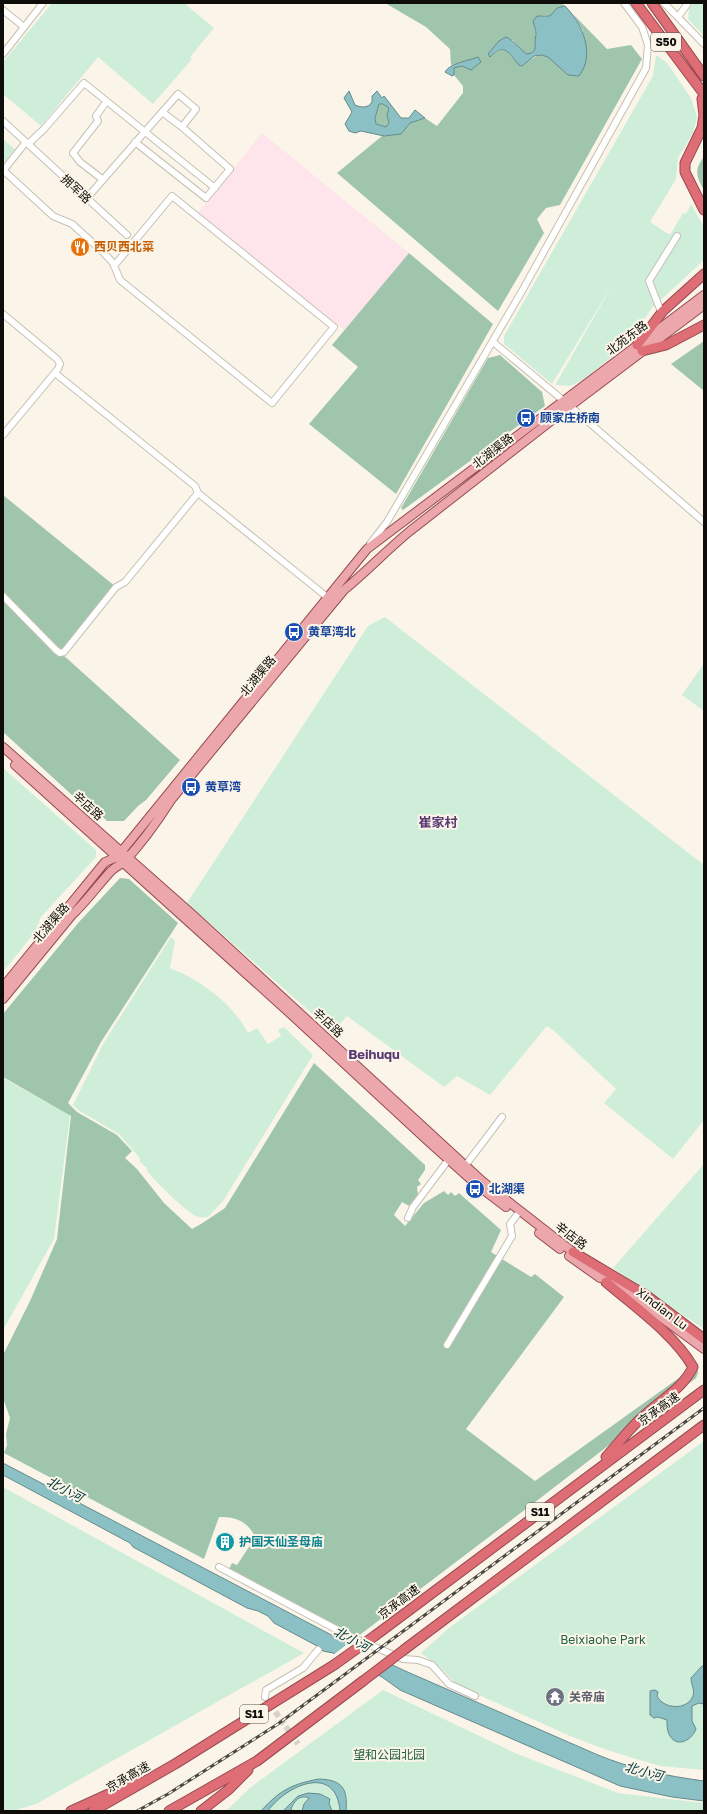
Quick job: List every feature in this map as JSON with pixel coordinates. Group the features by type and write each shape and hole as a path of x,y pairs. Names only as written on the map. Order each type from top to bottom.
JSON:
{"highway":[{"name":"S50","path":"636,3 695,81 703,99"},
{"name":"S50","path":"652,3 691,55 704,76"},
{"path":"691,55 704,72"},
{"path":"703,99 704,115 702,128 685,163 685,172 704,210"},
{"path":"704,143 692,152 688,162 688,173 704,203"},
{"path":"640,348 663,311 704,274"},
{"path":"640,348 666,345 704,324"},
{"path":"573,1252 647,1296 704,1339"},
{"path":"593,1472 645,1414 678,1388 689,1377 694,1367 687,1356 671,1338 608,1286"},
{"name":"京承高速","path":"92,1811 175,1764 334,1664 704,1390"},
{"name":"S11","path":"169,1811 257,1761 703,1426"},
{"path":"201,1811 228,1790 257,1761"},
{"path":"71,1811 175,1764"}],"main road":[{"name":"北苑东路","path":"567,403 640,348 704,296"},
{"name":"北苑东路","path":"640,348 704,305"},
{"name":"北湖渠路","path":"3,999 72,915 113,869 327,597 367,549 567,403"},
{"name":"北湖渠路","path":"3,987 105,862 122,857 157,823 171,800 344,590 410,531 567,403"},
{"name":"辛店路","path":"3,747 408,1118 519,1211 704,1349"},
{"name":"辛店路","path":"3,754 122,857"},
{"name":"辛店路","path":"408,1118 448,1159 477,1185 608,1286"},
{"name":"Xindian Lu","path":"608,1286 704,1355"}],"street":[{"path":"3,54 43,3"},
{"path":"367,549 387,522 493,342 646,68 648,46 642,27 624,3"},
{"path":"664,3 704,44"},
{"path":"678,17 688,3"},
{"path":"3,10 24,27"},
{"path":"114,266 172,196 334,327 272,403 120,280 114,266 103,252 72,224 53,216 3,170 27,143 44,129 84,83 215,188"},
{"path":"86,199 178,94 196,109 182,127"},
{"path":"102,179 80,162 73,153 98,121 96,116 106,102"},
{"path":"135,142 206,198 215,188 230,169 182,127 162,112"},
{"name":"拥军路","path":"3,121 86,199 127,235"},
{"path":"660,309 649,281 676,236"},
{"path":"3,314 57,359 60,364 3,435"},
{"path":"493,342 567,403 704,522"},
{"path":"55,372 195,486 198,493 327,597"},
{"path":"3,596 56,650 60,653 64,652 116,587 125,582 198,493"},
{"path":"466,1166 502,1117"},
{"path":"408,1218 413,1207 448,1159"},
{"path":"447,1345 512,1236 510,1224 516,1215"},
{"path":"219,1567 349,1636 403,1659 418,1660 432,1665 449,1684 475,1696"},
{"path":"265,1697 266,1690 303,1668 318,1650"}],"shaded area":[{"path":"262,133 409,253 344,330 198,213"}],"green space":[{"path":"52,3 184,3 214,28 190,57 192,59 153,104 98,57 41,126 3,94 3,62"},
{"path":"385,3 561,3 565,6 557,8 550,16 543,15 534,25 536,33 536,49 532,53 527,54 519,48 513,40 499,41 488,54 490,57 505,50 522,66 536,56 542,55 551,59 568,75 583,31 573,14 607,49 631,45 642,59 560,205 546,208 537,219 544,233 498,311 337,173 382,136 401,134 410,123 425,118 437,126 463,93 463,86 454,75 454,68 462,66 471,70 481,62 478,57 451,65 450,49 426,27"},
{"path":"693,3 704,3 704,36 688,19 689,9"},
{"path":"656,55 667,63 691,98 697,117 693,133 678,158 676,179 650,222 670,235 683,213 686,214 691,204 704,227 704,260 652,308 627,344 618,352 583,380 570,386 555,385 614,282 552,384 504,344 504,336 653,76"},
{"path":"379,104 383,104 389,108 387,115 389,123 386,127 376,124 375,118"},
{"path":"3,139 15,149 3,164"},
{"path":"704,157 704,190 699,181 697,169"},
{"path":"409,253 493,324 396,494 309,424 358,367 332,345"},
{"path":"704,341 704,391 671,364"},
{"path":"500,355 542,392 545,406 403,510 401,508 488,358"},
{"path":"3,495 116,587 62,654 180,760 146,800 124,821 107,821 92,807 84,806 3,732"},
{"path":"385,617 704,865 704,1120 673,1159 604,1103 616,1089 547,1026 490,1095 457,1076 444,1087 347,1016 333,1032 187,903 368,626"},
{"path":"704,663 704,711 682,695"},
{"path":"3,768 96,850 96,857 41,917 35,932 3,972"},
{"path":"120,878 129,879 178,923 101,1042 68,1103 77,1112 117,1135 132,1151 125,1158 137,1169 164,1203 192,1229 225,1208 314,1063 425,1165 425,1170 418,1180 421,1184 417,1187 418,1195 409,1206 402,1202 394,1215 405,1226 424,1203 444,1191 448,1195 451,1192 455,1196 459,1193 501,1230 491,1252 531,1277 535,1274 564,1297 466,1429 535,1481 697,1365 698,1373 696,1378 357,1637 229,1569 232,1563 237,1565 251,1544 254,1535 248,1526 240,1520 230,1517 219,1517 204,1559 4,1453 7,1445 6,1434 10,1418 3,1398 3,1355 30,1301 57,1239 71,1116 3,1077 3,1014 79,922"},
{"path":"171,937 175,941 170,968 193,979 215,994 234,1012 248,1033 257,1028 268,1044 281,1036 278,1030 284,1027 313,1055 223,1201 208,1217 197,1217 191,1213 151,1176 147,1171 147,1168 140,1162 139,1157 119,1134 78,1110 73,1105 103,1044"},
{"path":"3,1078 70,1115 54,1239 3,1330"},
{"path":"704,1164 704,1329 613,1268"},
{"name":"Beixiaohe Park","path":"704,1441 704,1770 660,1766 610,1751 570,1736 457,1685 441,1668 421,1653 449,1628"},
{"path":"3,1487 304,1653 36,1804 13,1811 3,1811"},
{"name":"望和公园北园","path":"383,1690 515,1753 618,1793 704,1803 704,1811 226,1811 251,1787"}],"water":[{"path":"565,6 577,21 585,39 587,49 584,67 579,76 568,75 548,57 542,55 534,56 522,66 519,65 506,51 500,50 490,57 488,54 499,41 506,37 527,54 534,51 536,34 533,21 537,16 550,16 557,8"},
{"path":"478,57 481,62 471,70 462,66 454,68 454,75 452,76 445,72 455,64"},
{"path":"349,91 355,105 365,107 372,102 372,96 377,91 382,98 384,96 401,118 409,118 415,110 425,118 410,123 401,134 384,136 361,131 355,133 349,131 345,124 352,112 344,98","holes":["379,104 383,104 389,108 387,115 389,123 386,127 376,124 375,118"]},
{"name":"北小河","path":"3,1463 343,1641 403,1670 611,1760 650,1771 704,1781 704,1801 672,1797 620,1786 400,1690 382,1677 333,1653 323,1651 319,1647 274,1623 268,1616 247,1608 3,1475"},
{"path":"702,1666 704,1666 704,1704 699,1703 692,1706 692,1721 696,1729 694,1734 687,1740 683,1742 675,1741 668,1732 667,1720 658,1717 654,1718 650,1715 650,1691 655,1690 658,1692 657,1696 660,1700 669,1706 681,1706 686,1704 693,1696 691,1678"},
{"path":"319,1779 333,1781 342,1787 346,1796 346,1811 340,1811 336,1796 330,1787 320,1783 309,1783 286,1793 268,1811 261,1811 274,1798 287,1789 301,1783"},
{"path":"308,1793 320,1794 330,1799 329,1803 332,1811 302,1811 304,1804 309,1798 303,1797 294,1803 291,1809 293,1811 283,1811 298,1796"}],"pier":[{"path":"350,1642 394,1663 377,1676 333,1655"}],"tunnel":[{"path":"265,1697 298,1744"}],"railway":[{"path":"137,1811 168,1794 278,1724 704,1408"}],"place":[{"name":"西贝西北菜","path":"80,247"},
{"name":"顾家庄桥南","path":"526,418"},
{"name":"黄草湾北","path":"294,632"},
{"name":"黄草湾","path":"191,787"},
{"name":"北湖渠","path":"475,1189"},
{"name":"护国天仙圣母庙","path":"225,1542"},
{"name":"关帝庙","path":"555,1697"}],"district":[{"name":"崔家村","path":"438,822"},
{"name":"Beihuqu","path":"374,1054"}]}
